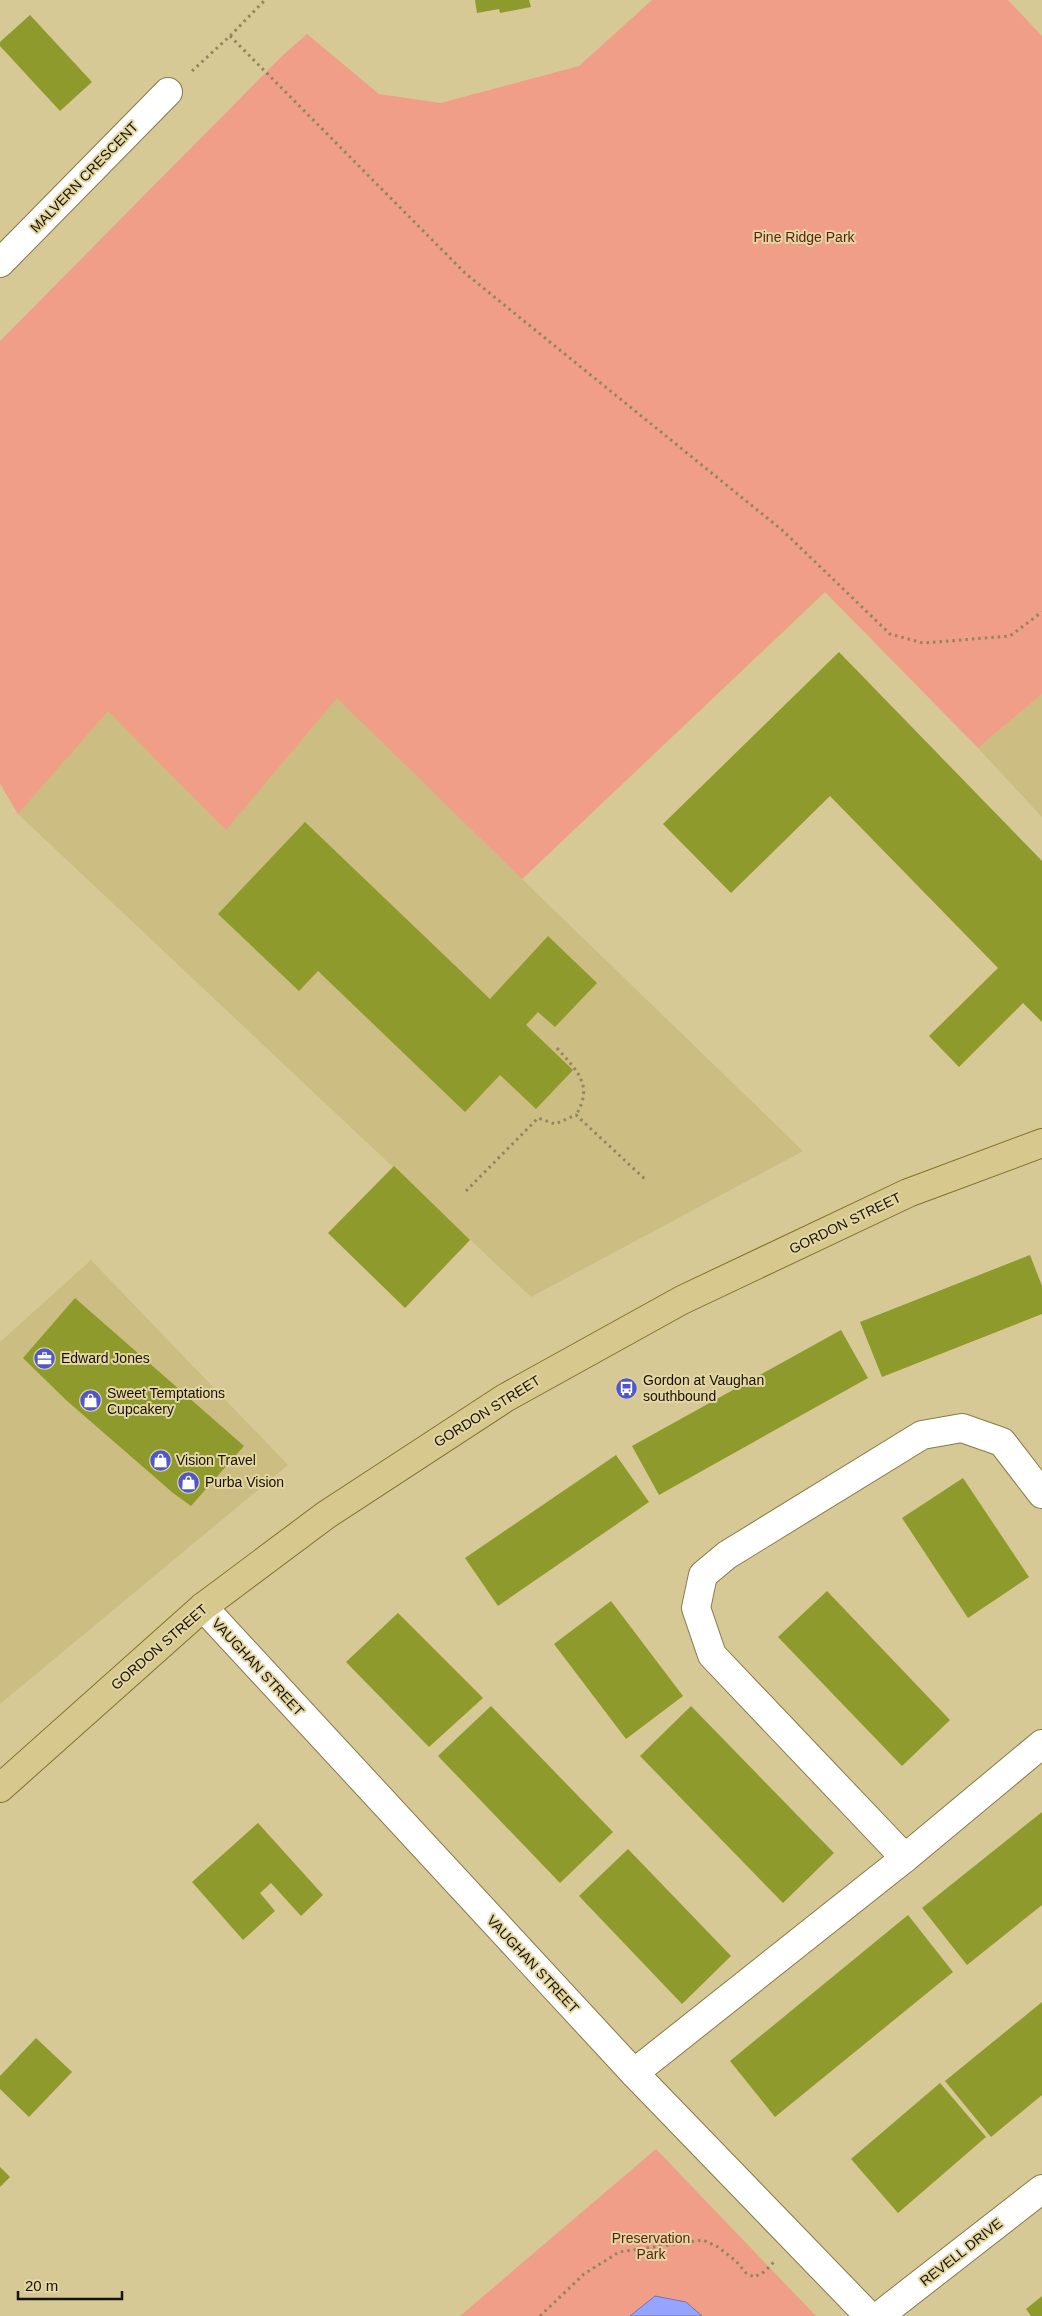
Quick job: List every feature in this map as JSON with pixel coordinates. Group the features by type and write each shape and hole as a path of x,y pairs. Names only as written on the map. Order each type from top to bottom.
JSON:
{"main road":[{"name":"GORDON STREET","path":"0,1788 203,1607 326,1515 513,1393 682,1300 899,1197 1042,1143"}],"street":[{"name":"MALVERN CRESCENT","path":"4,252 168,92"},
{"path":"904,1858 712,1655 696,1608 703,1575 727,1555 922,1435 962,1428 1002,1442 1042,1494"},
{"name":"VAUGHAN STREET","path":"203,1607 634,2073 869,2316"},
{"path":"634,2073 904,1858 1042,1744"},
{"name":"REVELL DRIVE","path":"879,2316 1042,2189"}],"path":[{"path":"168,92 230,36 265,0"},
{"path":"230,36 466,274 782,530 890,634 923,643 1010,636 1042,612"},
{"path":"466,1191 538,1118 555,1124 576,1115 583,1103 584,1089 581,1075 557,1048"},
{"path":"576,1115 647,1181"},
{"path":"540,2316 584,2274 619,2252 703,2240 718,2247 736,2261 746,2273 754,2277 764,2272 796,2241"}],"shaded area":[{"path":"0,341 825,592 522,879 803,1151 531,1297 18,814 0,784"},
{"path":"1042,694 1042,817 978,748"},
{"path":"91,1260 288,1465 0,1704 0,1342"}],"green space":[{"name":"Pine Ridge Park","path":"652,0 1008,0 1042,36 1042,694 978,748 825,592 522,879 337,698 226,830 108,711 18,814 0,783 0,341 283,55 307,34 379,94 441,103 579,66"},
{"name":"Preservation Park","path":"656,2149 816,2316 460,2316"}],"water":[{"path":"655,2296 686,2302 702,2316 630,2316"}],"building":[{"path":"475,0 529,0 531,7 500,13 499,9 477,13"},
{"path":"30,15 92,82 60,111 0,46 0,42"},
{"path":"839,652 1042,861 1042,1022 1023,1003 959,1067 929,1036 998,968 830,796 731,893 663,824"},
{"path":"305,822 490,999 548,936 597,983 555,1027 538,1012 526,1025 573,1070 536,1109 500,1075 465,1112 318,971 299,991 218,914"},
{"path":"394,1166 470,1240 405,1308 328,1233"},
{"path":"1030,1255 1042,1286 1042,1314 882,1377 860,1322"},
{"path":"75,1298 244,1446 191,1506 173,1493 66,1400 23,1358"},
{"path":"841,1330 868,1378 659,1495 632,1446"},
{"path":"616,1455 649,1502 498,1606 465,1558"},
{"path":"963,1478 1029,1577 968,1618 902,1518"},
{"path":"827,1591 950,1720 902,1766 778,1637"},
{"path":"611,1601 683,1696 626,1739 554,1644"},
{"path":"398,1613 483,1698 429,1747 346,1662"},
{"path":"491,1706 613,1832 560,1883 438,1756"},
{"path":"691,1706 834,1853 783,1903 640,1756"},
{"path":"1042,1812 1042,1905 967,1965 922,1908"},
{"path":"258,1823 323,1895 301,1916 271,1883 260,1893 275,1911 243,1940 192,1882"},
{"path":"628,1849 731,1956 682,2004 579,1896"},
{"path":"908,1915 953,1972 775,2117 730,2061"},
{"path":"1042,2002 1042,2095 991,2137 945,2081"},
{"path":"36,2038 72,2072 29,2117 0,2089 0,2076"},
{"path":"940,2083 986,2137 898,2213 851,2159"},
{"path":"0,2167 10,2177 0,2187"},
{"path":"1042,2296 1042,2316 1031,2316 1026,2309"}],"place":[{"name":"Edward Jones","path":"45,1358"},
{"name":"Gordon at Vaughan southbound","path":"627,1388"},
{"name":"Sweet Temptations Cupcakery","path":"91,1401"},
{"name":"Vision Travel","path":"160,1460"},
{"name":"Purba Vision","path":"189,1482"}]}
